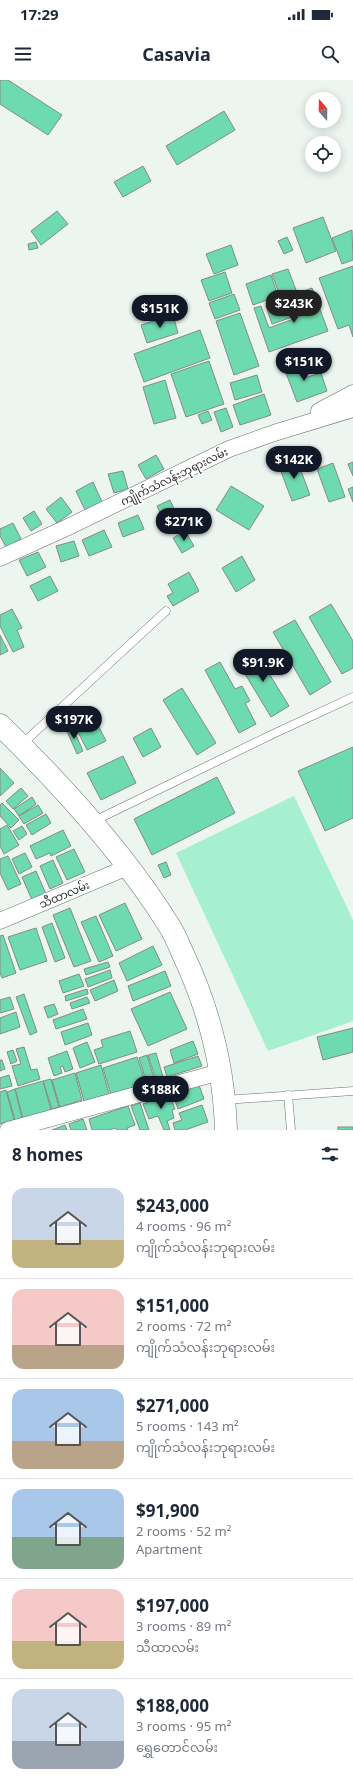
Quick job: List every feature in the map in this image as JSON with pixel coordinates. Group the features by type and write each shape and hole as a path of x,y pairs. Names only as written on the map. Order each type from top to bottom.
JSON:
{"main road":[{"path":"0,725 21,745 92,822 128,867 170,928 192,973 210,1025 225,1100 226,1130"}],"street":[{"path":"274,433 353,394"},
{"name":"ကျိုက်သံလန်းဘုရားလမ်း","path":"0,558 66,528 229,449 274,433 353,409"},
{"name":"သီထာလမ်း","path":"0,921 128,867"},
{"path":"8,1130 220,1072"}],"lane":[{"path":"21,745 166,611"},
{"path":"92,822 353,697"},
{"path":"225,1100 353,1091"},
{"path":"288,1095 291,1130"}],"green space":[{"path":"294,796 353,920 353,1021 268,1051 176,853"}],"building":[{"path":"0,80 8,80 62,115 48,135 0,104"},
{"path":"224,111 235,130 177,165 166,146"},
{"path":"143,166 151,181 123,197 114,182"},
{"path":"57,211 68,224 41,245 31,231"},
{"path":"323,217 336,251 306,263 293,228"},
{"path":"352,230 353,260 342,264 332,238"},
{"path":"287,237 293,250 284,254 278,241"},
{"path":"36,242 38,248 29,250 28,244"},
{"path":"231,245 238,265 214,274 206,254"},
{"path":"353,266 353,337 349,325 338,329 319,278"},
{"path":"288,269 296,290 280,296 272,274"},
{"path":"225,272 232,293 209,301 201,280"},
{"path":"271,275 278,296 253,305 246,284"},
{"path":"312,288 328,331 269,352 254,308 261,306 269,328 304,315 296,294"},
{"path":"234,294 240,310 215,319 209,303"},
{"path":"294,296 301,314 272,324 266,306"},
{"path":"240,313 259,366 234,375 216,321"},
{"path":"173,315 178,333 147,343 141,325"},
{"path":"200,330 210,358 144,382 134,354"},
{"path":"298,359 304,378 321,373 327,391 297,402 283,365"},
{"path":"209,361 224,404 186,417 171,374"},
{"path":"257,375 262,392 235,400 230,383"},
{"path":"165,380 176,418 154,424 143,387"},
{"path":"264,394 271,415 240,425 233,405"},
{"path":"226,408 233,427 221,432 214,412"},
{"path":"208,411 212,420 202,424 198,415"},
{"path":"156,455 164,469 146,479 138,465"},
{"path":"297,460 310,495 292,501 279,466"},
{"path":"353,462 353,476 348,464"},
{"path":"333,463 345,497 329,502 317,469"},
{"path":"123,471 128,489 114,493 108,474"},
{"path":"93,482 102,502 85,510 76,491"},
{"path":"231,486 264,506 249,530 216,510"},
{"path":"353,487 353,502 348,489"},
{"path":"61,497 72,512 57,523 46,509"},
{"path":"170,500 177,515 164,522 157,506"},
{"path":"34,511 42,524 31,531 23,518"},
{"path":"138,515 144,529 123,537 118,523"},
{"path":"13,523 21,539 6,547 0,536 0,529"},
{"path":"104,530 112,547 89,556 82,540"},
{"path":"185,531 194,546 182,553 173,538"},
{"path":"74,541 79,556 61,562 56,546"},
{"path":"38,552 46,567 27,576 19,560"},
{"path":"242,556 255,580 236,592 222,568"},
{"path":"189,572 199,591 173,606 167,596 173,593 168,584"},
{"path":"50,576 58,591 38,601 30,586"},
{"path":"331,604 353,641 353,668 342,674 309,617"},
{"path":"12,609 22,628 17,630 24,647 13,652 0,626 0,615"},
{"path":"295,620 331,682 310,695 273,632"},
{"path":"0,635 8,651 0,655"},
{"path":"254,649 289,706 271,717 236,659"},
{"path":"220,662 235,689 242,686 250,701 245,703 256,724 239,733 205,670"},
{"path":"182,688 216,743 197,755 163,700"},
{"path":"93,715 106,741 87,750 74,724"},
{"path":"72,726 83,751 77,754 66,729"},
{"path":"151,728 161,747 143,757 133,738"},
{"path":"353,747 353,818 325,831 298,771"},
{"path":"123,756 136,783 101,800 87,773"},
{"path":"0,768 14,783 0,796"},
{"path":"217,777 235,813 152,855 134,819"},
{"path":"21,788 28,796 13,809 6,801"},
{"path":"32,797 36,804 19,816 14,809"},
{"path":"2,803 19,820 11,828 0,816 0,805"},
{"path":"38,805 43,813 24,824 19,816"},
{"path":"46,814 51,823 32,835 26,825"},
{"path":"7,825 19,845 4,854 0,846 0,829"},
{"path":"22,826 27,834 19,840 13,831"},
{"path":"63,830 71,846 51,856 50,853 36,859 30,846"},
{"path":"74,849 85,872 67,880 56,857"},
{"path":"25,853 32,867 19,874 12,859"},
{"path":"8,856 21,884 8,890 0,873 0,859"},
{"path":"53,860 63,883 50,889 40,866"},
{"path":"166,862 171,875 164,878 158,865"},
{"path":"36,871 46,894 32,900 22,877"},
{"path":"125,903 142,939 116,951 99,915"},
{"path":"70,908 91,961 74,967 53,915"},
{"path":"96,916 113,956 99,962 81,922"},
{"path":"52,923 65,958 55,962 42,927"},
{"path":"36,928 47,961 20,970 8,937"},
{"path":"3,935 16,973 2,978 0,973 0,936"},
{"path":"153,946 162,965 127,981 119,963"},
{"path":"108,962 110,967 86,975 84,969"},
{"path":"110,970 112,978 88,987 85,979"},
{"path":"165,971 171,986 133,1001 128,986"},
{"path":"79,974 84,986 63,993 59,981"},
{"path":"114,980 118,991 95,1001 90,990"},
{"path":"87,989 88,994 66,1001 65,996"},
{"path":"170,992 187,1029 148,1046 131,1009"},
{"path":"24,994 37,1032 30,1035 16,997"},
{"path":"10,997 14,1009 0,1013 0,1000"},
{"path":"87,997 90,1003 72,1009 70,1003"},
{"path":"54,1004 58,1014 48,1018 44,1007"},
{"path":"83,1009 87,1019 56,1029 53,1020"},
{"path":"16,1012 20,1027 0,1034 0,1018"},
{"path":"88,1023 92,1035 65,1045 61,1032"},
{"path":"353,1028 353,1052 323,1060 317,1037"},
{"path":"130,1031 137,1052 99,1064 94,1050 103,1047 101,1040"},
{"path":"193,1041 198,1054 174,1063 170,1050"},
{"path":"87,1042 95,1062 80,1068 73,1048"},
{"path":"24,1047 31,1070 37,1069 40,1079 18,1086 12,1066 21,1064 16,1049"},
{"path":"13,1050 17,1061 11,1064 7,1052"},
{"path":"67,1051 73,1069 65,1072 63,1066 60,1067 62,1073 54,1076 48,1058"},
{"path":"156,1053 164,1080 157,1083 148,1055"},
{"path":"147,1055 155,1082 147,1084 139,1058"},
{"path":"198,1056 202,1066 167,1077 164,1067"},
{"path":"137,1057 146,1084 111,1095 103,1068"},
{"path":"0,1060 2,1060 5,1069 0,1071"},
{"path":"101,1065 109,1094 84,1101 76,1073"},
{"path":"75,1073 82,1100 60,1107 52,1080"},
{"path":"9,1075 12,1086 0,1089 0,1078"},
{"path":"51,1079 59,1107 52,1109 43,1081"},
{"path":"43,1081 51,1110 23,1118 15,1089"},
{"path":"199,1085 204,1099 178,1109 173,1094"},
{"path":"15,1089 22,1118 15,1120 7,1092"},
{"path":"6,1090 14,1120 0,1124 0,1092"},
{"path":"169,1094 175,1109 172,1110 174,1118 167,1121 170,1130 164,1130 158,1116 149,1119 143,1104"},
{"path":"140,1103 149,1130 140,1130 131,1106"},
{"path":"202,1105 208,1122 185,1130 175,1130 173,1123 182,1120 179,1113"},
{"path":"128,1106 135,1125 127,1128 128,1130 117,1130 116,1128 109,1130 92,1130 89,1119"},
{"path":"83,1119 87,1130 71,1130 69,1124"},
{"path":"65,1125 67,1130 52,1130"},
{"path":"338,1127 353,1127 353,1130 338,1130"}]}
